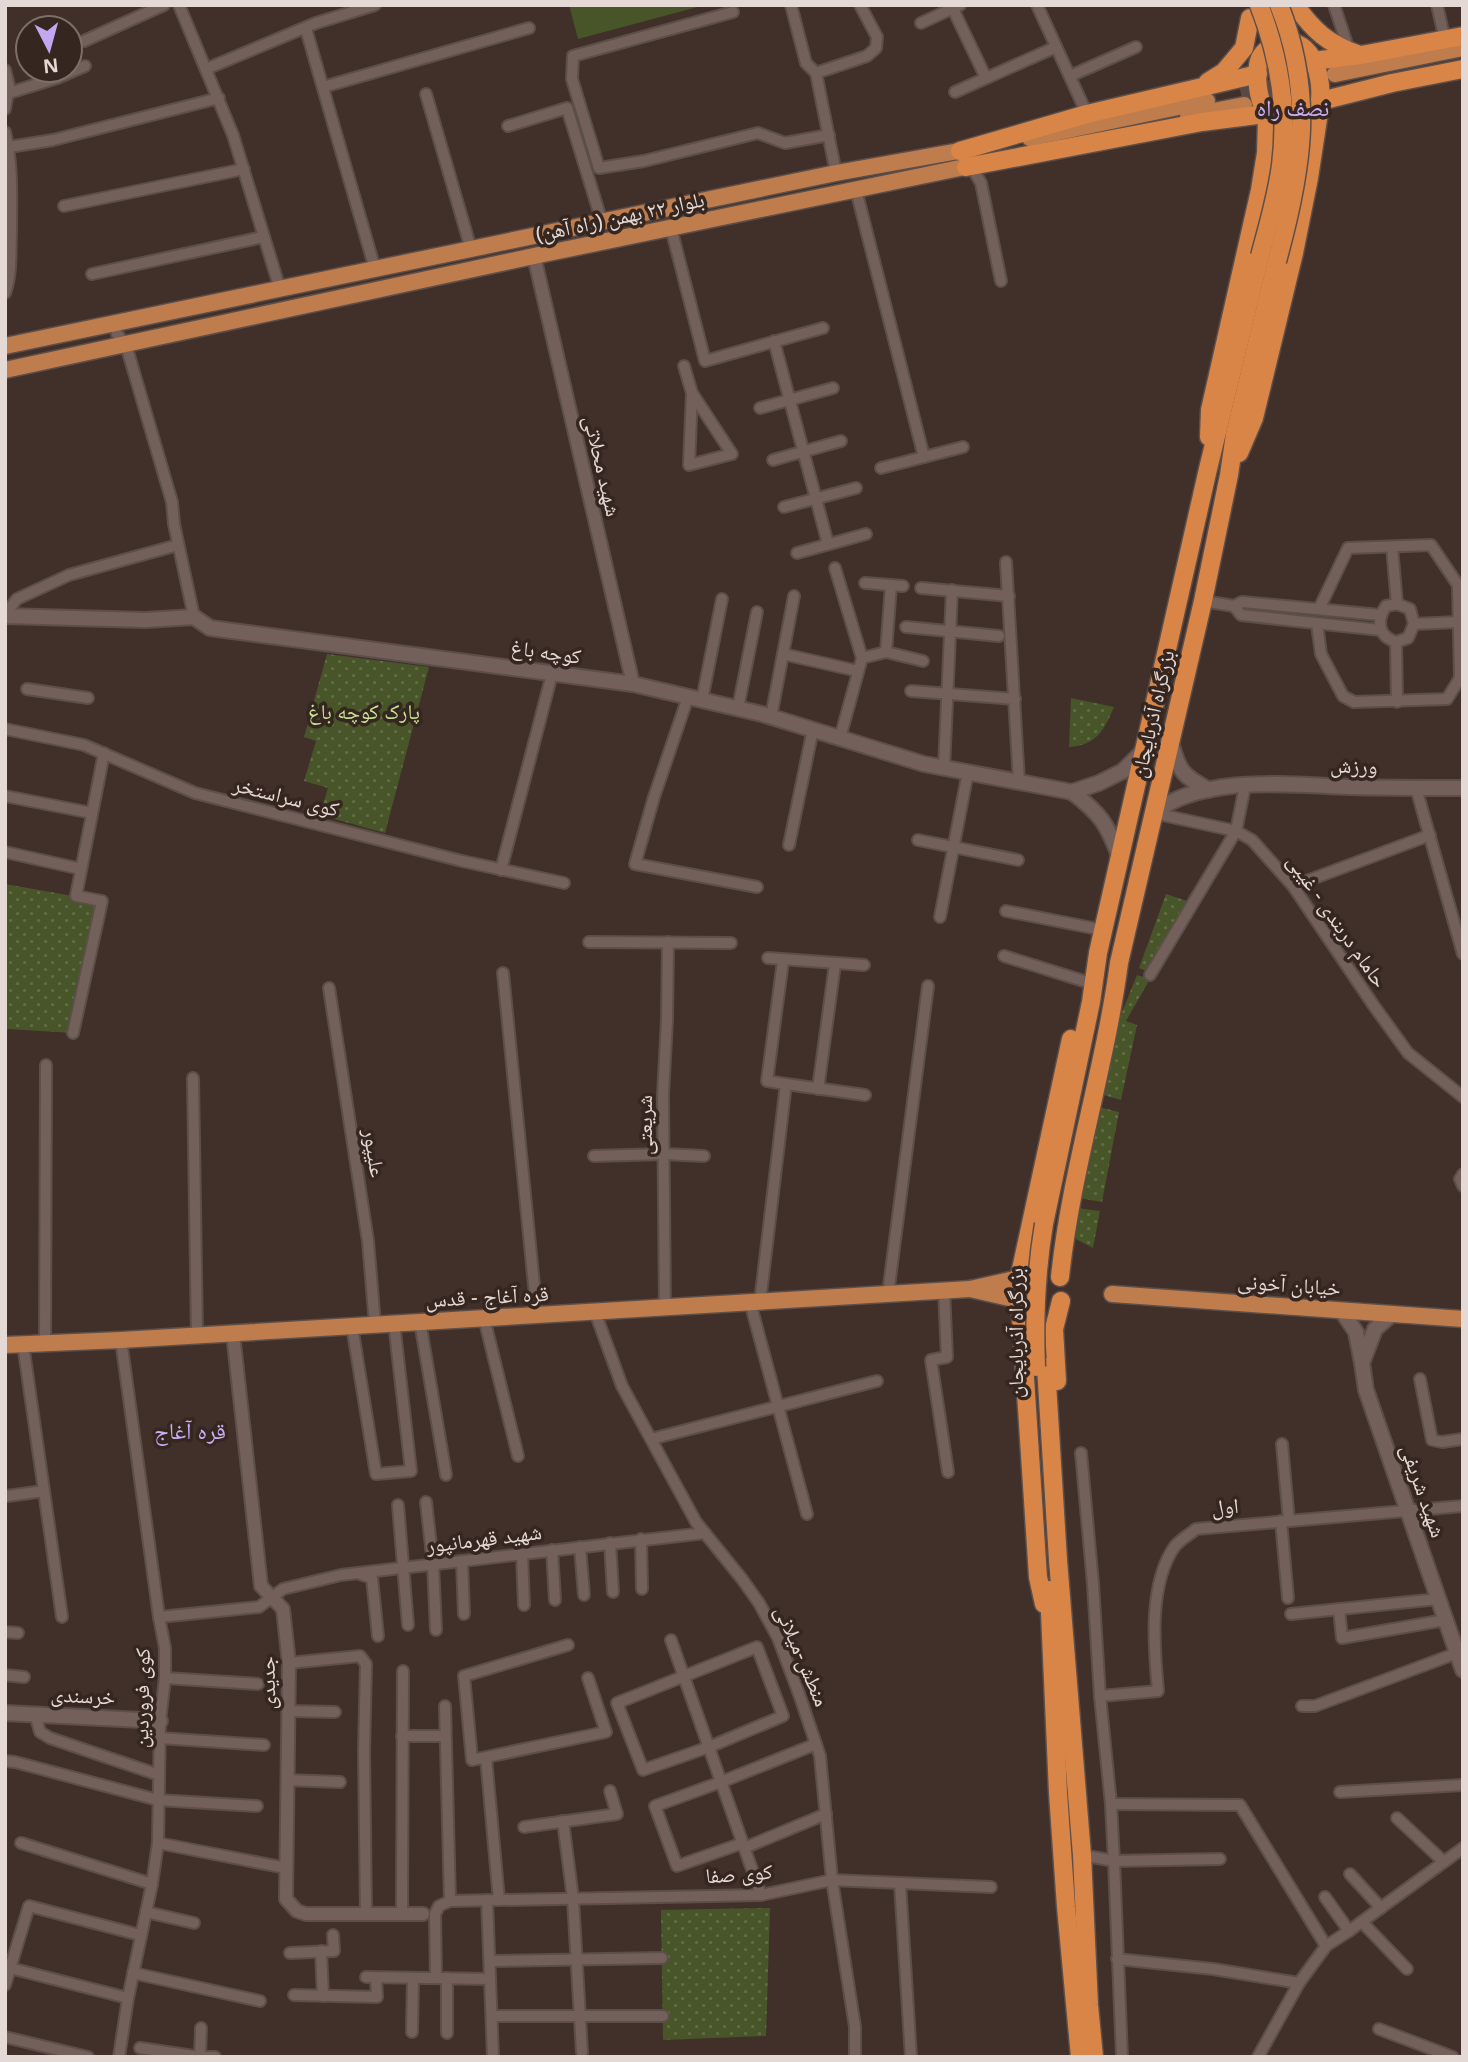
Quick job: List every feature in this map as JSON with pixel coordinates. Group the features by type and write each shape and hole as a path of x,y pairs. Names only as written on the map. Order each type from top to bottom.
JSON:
{"highway":[{"path":"1269,258 1293,205 1301,127 1300,88 1294,52 1279,5"},
{"path":"1251,10 1266,116 1272,126 1281,132 1294,134 1308,129 1315,119 1320,103 1319,82 1294,5"},
{"path":"1294,5 1327,41 1361,55"},
{"path":"1251,10 1276,57 1282,91 1283,130 1269,258"},
{"path":"1196,90 1224,72 1244,48 1251,10"},
{"path":"1313,60 1361,55 1454,38"},
{"path":"1258,73 1260,58 1268,48 1280,41 1293,42 1304,47 1313,60"},
{"path":"1320,103 1392,83 1463,69"},
{"path":"966,161 1087,114 1258,73"},
{"name":"بزرگراه آذربایجان","path":"1229,475 1254,418 1294,253 1320,103"},
{"path":"966,161 1202,121 1266,116"},
{"name":"بزرگراه آذربایجان","path":"1208,469 1210,410 1266,153 1266,116"},
{"path":"1248,240 1261,233 1276,233 1288,240 1294,253"},
{"name":"بزرگراه آذربایجان","path":"1060,1277 1049,1226 1098,953 1208,469 1269,258"},
{"name":"بزرگراه آذربایجان","path":"1019,1276 1049,1226 1102,1004 1119,963 1203,601 1269,258"},
{"name":"بزرگراه آذربایجان","path":"1094,2057 1058,1793 1058,1560 1045,1362 1045,1290 1049,1226 1079,1003 1098,953"},
{"path":"1031,1268 1054,1269 1060,1277 1065,1290 1061,1301 1051,1309 1028,1307 1019,1300 1015,1287 1019,1276 1031,1268"},
{"name":"بزرگراه آذربایجان","path":"1019,1300 1038,1577 1059,1637 1082,1855 1078,1954 1068,2057"},
{"name":"بزرگراه آذربایجان","path":"1045,1362 1061,1301"},
{"path":"1022,1353 1028,1344 1038,1341 1048,1344 1045,1362"},
{"name":"بزرگراه آذربایجان","path":"1078,1954 1080,2057"},
{"name":"بزرگراه آذربایجان","path":"1078,1954 1103,2023 1105,2057"}],"main road":[{"path":"1463,47 1336,79 1463,58"},
{"name":"بلوار ۲۲ بهمن (راه آهن)","path":"5,370 856,190 966,161 1028,150 1242,100"},
{"name":"بلوار ۲۲ بهمن (راه آهن)","path":"5,346 836,173 966,161"},
{"name":"کوچه باغ","path":"5,615 145,620 194,617 210,628 634,684 771,717 924,764 1072,792"},
{"path":"1171,738 1178,765 1184,774 1209,790"},
{"path":"1072,792 1123,771 1144,750"},
{"name":"ورزش","path":"1153,814 1167,803 1188,794 1245,786 1272,784 1463,788"},
{"path":"1072,792 1093,808 1109,829 1120,858"},
{"path":"970,1289 1019,1276"},
{"path":"970,1289 1019,1300"},
{"name":"قره آغاج - قدس","path":"5,1345 233,1334 970,1289"},
{"name":"خیابان آخونی","path":"1112,1294 1463,1319"},
{"name":"شهید شریفی","path":"1341,1310 1356,1332 1366,1391 1463,1670"},
{"path":"1362,1363 1374,1329 1392,1314"},
{"name":"خرسندی","path":"5,1713 160,1721"}],"street":[{"path":"84,41 164,5"},
{"path":"179,5 219,98 244,169 280,289"},
{"path":"206,69 316,23 375,5"},
{"path":"791,5 806,63 816,73 836,173"},
{"path":"816,73 867,56 876,48 877,37 860,5"},
{"path":"1334,5 1346,41"},
{"path":"1437,5 1454,38"},
{"path":"921,23 955,6 986,78"},
{"path":"1042,7 1056,47 1087,114"},
{"path":"733,12 573,56 572,79 599,168 644,161 758,133 785,143 828,135"},
{"path":"323,87 529,28"},
{"path":"306,29 376,269"},
{"path":"955,92 1056,47"},
{"path":"1070,76 1136,47"},
{"path":"9,93 57,79 85,66"},
{"path":"5,70 9,93 5,109"},
{"path":"426,94 471,249"},
{"path":"9,147 53,140 219,98"},
{"path":"508,126 567,108 602,222"},
{"path":"5,132 9,147 10,257 5,293"},
{"path":"966,161 981,183 1001,281"},
{"path":"64,205 244,169"},
{"path":"856,190 925,457"},
{"path":"671,228 705,361 823,328"},
{"path":"92,274 263,237"},
{"name":"شهید محلاتی","path":"534,257 634,684"},
{"path":"115,323 117,334 126,345 172,502 178,545 194,617"},
{"path":"774,341 828,544"},
{"path":"684,366 692,393 732,454 689,465 692,393"},
{"path":"760,408 833,388"},
{"path":"773,460 841,441"},
{"path":"881,468 963,447"},
{"path":"784,507 856,488"},
{"path":"797,553 866,534"},
{"path":"5,615 17,599 69,575 178,545"},
{"path":"1317,624 1321,654 1343,695 1354,702 1447,699 1460,678 1458,585 1431,545 1348,548 1319,609"},
{"path":"1392,547 1397,604"},
{"path":"1006,562 1019,782"},
{"path":"835,568 862,658 840,738"},
{"path":"865,583 897,586 886,652"},
{"path":"921,588 1009,596"},
{"path":"944,768 951,590"},
{"path":"771,717 794,596"},
{"path":"722,600 695,698 654,797 635,864 757,887"},
{"path":"1203,601 1234,606 1242,602 1380,615"},
{"path":"1397,604 1410,610 1414,624 1408,638 1396,642 1386,639 1380,630 1380,615 1386,606 1397,604"},
{"path":"1234,606 1241,615 1380,630"},
{"path":"738,708 757,612"},
{"path":"1414,624 1459,622"},
{"path":"906,626 999,636"},
{"path":"1396,642 1397,702"},
{"path":"862,658 886,652 923,661"},
{"path":"783,654 858,671"},
{"path":"501,870 552,674"},
{"path":"27,689 88,698"},
{"path":"911,691 1015,699"},
{"name":"کوی سراستخر","path":"5,729 84,745 195,793 501,870 564,883"},
{"path":"789,845 813,729"},
{"path":"73,1033 102,901 76,896 104,753"},
{"path":"940,917 968,772"},
{"path":"1150,975 1236,831 1245,786"},
{"path":"1416,788 1463,954"},
{"path":"5,796 92,813"},
{"name":"حامام دربندی - غیبی","path":"1153,814 1236,831 1252,840 1293,886 1408,1053 1460,1091"},
{"path":"1293,886 1430,835"},
{"path":"918,840 1018,860"},
{"path":"5,852 81,869"},
{"path":"1006,911 1103,930"},
{"path":"589,942 731,943"},
{"name":"شریعتی","path":"665,1308 663,1095 668,942"},
{"path":"1004,956 1087,982"},
{"path":"768,958 864,965"},
{"path":"783,961 767,1081 865,1095"},
{"path":"818,1089 835,964"},
{"path":"503,973 537,1315"},
{"path":"888,1294 928,986"},
{"name":"علیپور","path":"329,988 368,1241 375,1324"},
{"path":"45,1343 46,1065"},
{"path":"193,1078 198,1336"},
{"path":"786,1084 755,1302 778,1406 807,1514"},
{"path":"594,1156 704,1156"},
{"path":"1463,1174 1460,1179 1463,1186"},
{"path":"944,1290 947,1357 931,1360 948,1472"},
{"name":"منطش-میلانی","path":"595,1312 622,1385 696,1522 742,1578 759,1604 778,1638 792,1673 820,1756 832,1880 855,2027 855,2057"},
{"path":"484,1318 518,1456"},
{"path":"421,1322 446,1475"},
{"path":"352,1326 376,1474 411,1471 394,1323"},
{"name":"جدیدی","path":"233,1334 261,1586 283,1609 289,1663 286,1899 298,1911 306,1914 429,1914"},
{"name":"کوی فروردین","path":"119,2057 158,1843 160,1721 165,1678 165,1648 121,1340"},
{"path":"23,1344 62,1617"},
{"path":"1420,1379 1432,1440 1442,1442 1463,1439"},
{"path":"651,1439 877,1381"},
{"path":"1282,1444 1288,1598"},
{"path":"1081,1453 1111,1804 1122,2057"},
{"path":"7,1496 44,1491"},
{"path":"426,1502 433,1564 436,1630"},
{"path":"398,1505 408,1625"},
{"name":"اول","path":"1100,1696 1158,1691 1154,1632 1160,1579 1176,1546 1196,1529 1463,1506"},
{"name":"شهید قهرمانپور","path":"159,1617 259,1607 283,1589 341,1575 705,1533"},
{"path":"641,1539 642,1589"},
{"path":"610,1543 613,1592"},
{"path":"580,1547 584,1595"},
{"path":"552,1550 555,1600"},
{"path":"522,1554 524,1605"},
{"path":"462,1561 464,1614"},
{"path":"358,1573 372,1578 378,1636"},
{"path":"1291,1614 1438,1599"},
{"path":"1339,1609 1342,1638 1446,1620"},
{"path":"5,1632 18,1633"},
{"path":"671,1640 761,1895"},
{"path":"568,1645 464,1676 472,1760 606,1732 588,1678"},
{"path":"757,1647 770,1680 783,1716 709,1747 643,1770 617,1703 757,1647"},
{"path":"1302,1706 1315,1706 1457,1653"},
{"path":"289,1663 360,1656 366,1664 366,1913"},
{"path":"402,1914 403,1671"},
{"path":"770,1680 792,1673"},
{"path":"5,1675 24,1677"},
{"path":"165,1678 258,1684"},
{"path":"445,1706 455,1900 439,1906 429,1914 442,1978 447,2033"},
{"path":"288,1711 335,1712"},
{"path":"35,1714 40,1732 50,1738 159,1775"},
{"path":"402,1736 446,1736"},
{"path":"160,1738 264,1745"},
{"path":"816,1744 655,1806 677,1866 826,1814"},
{"path":"486,1758 493,1900 490,1961 493,2057"},
{"path":"5,1761 159,1800 257,1806"},
{"path":"287,1780 340,1782"},
{"path":"1340,1792 1463,1785"},
{"path":"524,1827 617,1814 610,1791"},
{"path":"1111,1804 1240,1805 1326,1946"},
{"path":"1397,1818 1444,1862"},
{"path":"563,1821 573,1899 582,2052"},
{"path":"21,1843 152,1884"},
{"path":"158,1843 286,1868"},
{"path":"1258,2057 1298,1983 1326,1946 1463,1848"},
{"path":"1082,1855 1114,1861 1220,1859"},
{"path":"1350,1874 1381,1908"},
{"name":"کوی صفا","path":"455,1900 761,1895 832,1880 991,1887"},
{"path":"900,1883 911,2057"},
{"path":"1325,1897 1349,1931"},
{"path":"5,1985 29,1906 140,1936"},
{"path":"146,1912 194,1923"},
{"path":"1362,1922 1407,1969"},
{"path":"290,1952 334,1951 333,1934"},
{"path":"321,1951 323,1996"},
{"path":"490,1961 662,1958"},
{"path":"1117,1959 1213,1969 1298,1983"},
{"path":"10,1968 128,1998"},
{"path":"133,1973 260,2001"},
{"path":"294,1996 377,1997 371,1978 490,1979"},
{"path":"412,1978 412,2032"},
{"path":"492,2016 663,2016"},
{"path":"200,2057 201,2028"},
{"path":"1380,2029 1453,2057"},
{"path":"5,2037 88,2057"},
{"path":"140,2048 215,2057"}],"green space":[{"path":"569,5 705,5 578,39"},
{"name":"پارک کوچه باغ","path":"327,654 429,667 385,833 320,815 328,788 304,781 316,741 304,737"},
{"path":"1071,698 1114,707 1107,723 1093,740 1069,747"},
{"path":"5,884 96,900 73,1033 8,1029 5,1037"},
{"path":"1166,894 1193,903 1151,973 1139,968"},
{"path":"1137,975 1150,979 1126,1021 1137,1025 1121,1100 1100,1094 1120,1017"},
{"path":"1099,1107 1119,1112 1102,1202 1079,1198"},
{"path":"1076,1208 1100,1211 1093,1248 1076,1239"},
{"path":"770,1908 766,2036 663,2040 661,1910"}],"tunnel":[{"path":"1241,94 1329,76"}],"district":[{"name":"نصف راه","path":"1293,108"},
{"name":"قره آغاج","path":"190,1431"}]}
